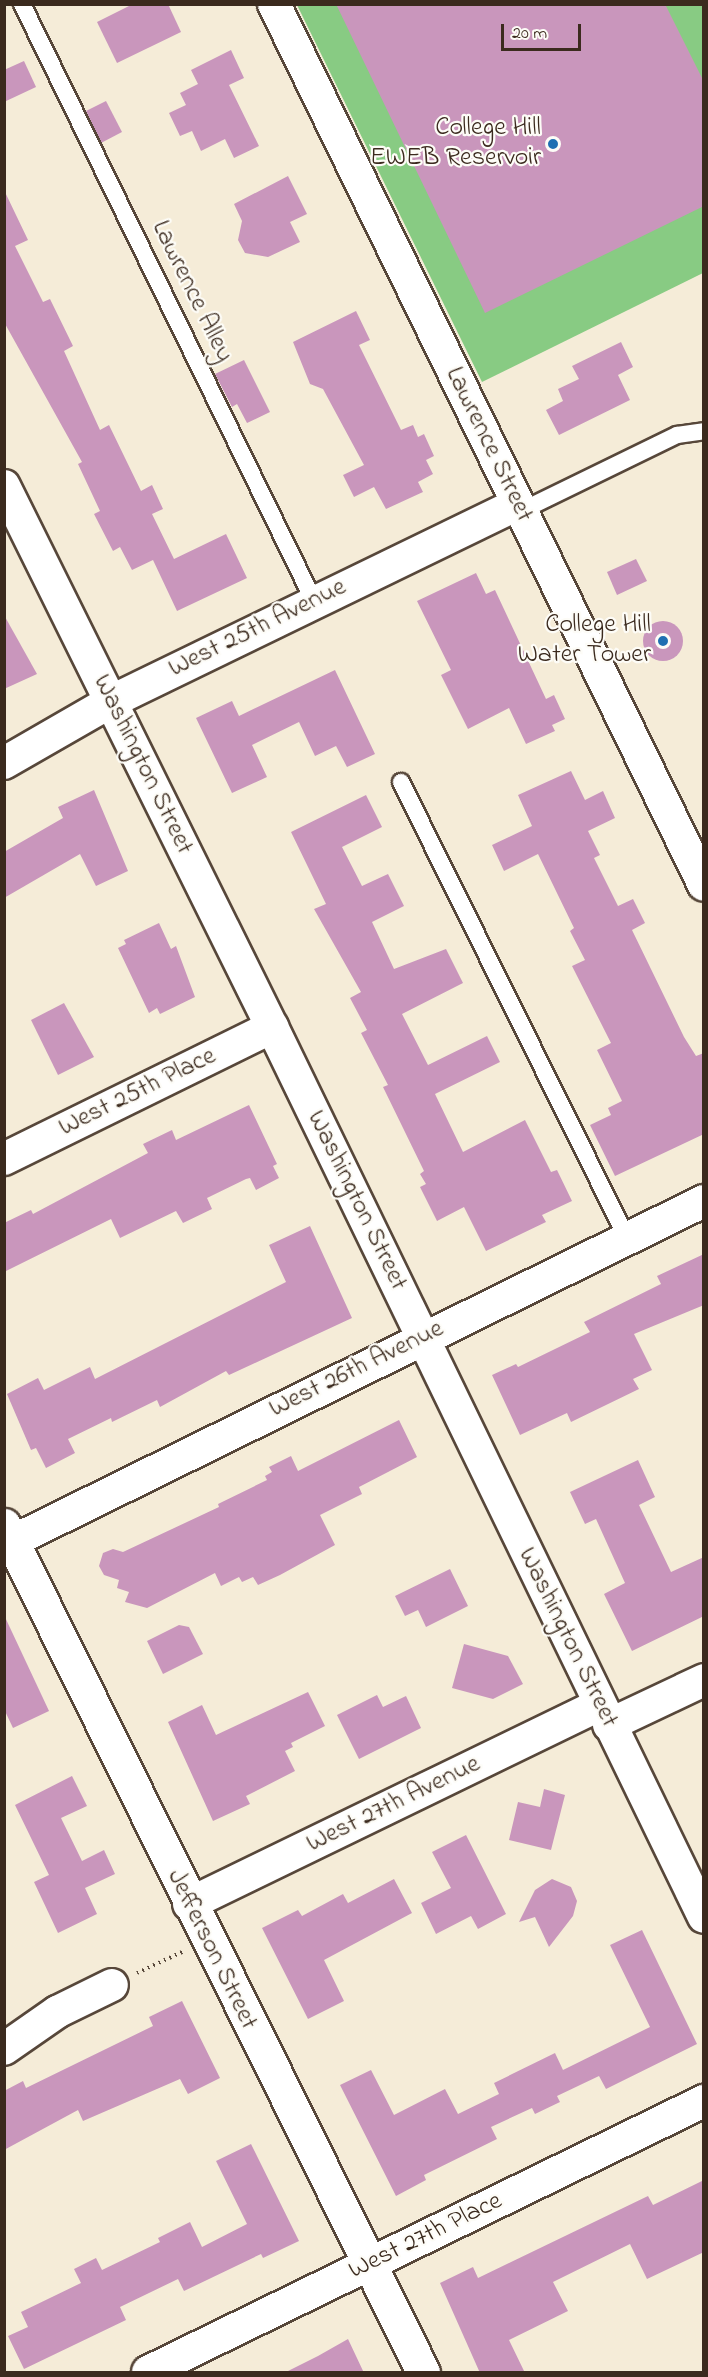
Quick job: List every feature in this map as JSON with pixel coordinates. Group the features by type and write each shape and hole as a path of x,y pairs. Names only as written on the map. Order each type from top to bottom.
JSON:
{"street":[{"name":"Lawrence Street","path":"274,4 704,885"},
{"name":"Washington Street","path":"4,486 272,1027 704,1917"},
{"name":"West 25th Avenue","path":"4,763 110,702 314,601 519,508"},
{"name":"West 25th Place","path":"4,1158 272,1027"},
{"name":"West 26th Avenue","path":"9,1533 422,1338 704,1201"},
{"name":"Jefferson Street","path":"9,1533 206,1940 423,2373"},
{"name":"West 27th Avenue","path":"189,1904 604,1715 704,1680"},
{"path":"4,2049 57,2012 112,1985"},
{"name":"West 27th Place","path":"148,2373 704,2101"}],"lane":[{"name":"Lawrence Alley","path":"22,4 314,601"},
{"path":"519,508 677,435 704,431"},
{"path":"401,783 627,1238"}],"path":[{"path":"112,1985 206,1940"}],"green space":[{"name":"College Hill EWEB Reservoir","path":"297,5 703,5 703,273 482,382"}],"building":[{"path":"133,4 168,4 181,32 117,63 97,22"},
{"name":"College Hill EWEB Reservoir","path":"336,4 665,4 704,82 704,206 485,313"},
{"path":"231,50 244,78 229,85 259,146 234,158 225,139 201,151 192,131 180,136 169,113 186,105 180,93 198,84 191,70"},
{"path":"24,61 36,87 4,102 4,70"},
{"path":"106,101 122,132 101,143 86,111"},
{"path":"288,176 307,214 290,222 300,242 268,257 245,253 238,240 242,221 234,204"},
{"path":"4,190 28,240 15,246 43,302 50,299 73,346 64,351 100,430 109,425 141,491 152,485 163,509 152,514 174,559 226,534 247,578 177,611 153,560 132,570 120,547 113,551 94,514 100,511 78,464 82,462 4,322"},
{"path":"356,311 370,340 359,345 401,430 413,425 418,437 424,434 434,456 426,460 433,474 418,482 423,492 386,509 374,487 354,497 343,475 364,465 323,389 310,384 293,342"},
{"path":"621,342 633,367 618,375 630,400 559,435 546,410 563,401 558,389 579,379 572,366"},
{"path":"244,360 270,412 247,423 237,404 232,407 215,374"},
{"path":"636,559 647,581 617,595 607,572"},
{"path":"476,573 486,594 495,590 546,699 554,695 565,719 552,725 555,731 526,744 509,708 468,729 441,675 451,670 417,601"},
{"path":"4,615 37,674 4,689"},
{"name":"College Hill Water Tower","path":"663,621 677,627 683,641 677,655 663,661 649,655 643,641 649,627"},
{"path":"335,670 375,754 347,767 336,746 315,756 299,722 252,745 267,777 232,793 196,718 232,701 239,716"},
{"path":"571,771 585,800 603,791 615,818 588,831 600,855 594,858 618,906 633,899 645,923 632,930 684,1037 696,1056 704,1053 704,1134 615,1176 590,1125 611,1115 608,1108 622,1101 597,1050 611,1043 572,966 585,960 570,931 574,928 538,854 504,871 492,845 532,826 518,795"},
{"path":"94,790 128,871 96,886 80,854 4,898 4,852 63,818 58,807"},
{"path":"366,795 382,827 342,847 362,886 388,874 404,906 372,922 394,969 446,949 463,983 402,1014 428,1065 487,1036 500,1062 435,1094 463,1152 525,1120 551,1172 557,1170 572,1201 542,1215 546,1222 486,1251 464,1207 437,1221 420,1187 426,1184 420,1174 424,1171 383,1087 388,1085 361,1033 367,1030 350,998 361,992 314,909 326,904 291,832"},
{"path":"159,923 171,949 176,946 195,997 160,1014 157,1008 149,1013 118,948 126,944 124,940"},
{"path":"64,1003 94,1057 58,1075 31,1020"},
{"path":"249,1105 277,1164 273,1166 279,1178 256,1190 250,1178 246,1179 207,1198 212,1209 183,1223 176,1211 120,1238 111,1219 4,1272 4,1223 31,1210 33,1214 148,1153 143,1144 172,1130 176,1140"},
{"path":"310,1226 352,1318 229,1375 226,1371 160,1407 157,1400 112,1422 111,1418 68,1439 75,1453 46,1468 36,1448 31,1450 7,1394 38,1378 44,1390 90,1367 95,1379 286,1282 269,1245"},
{"path":"704,1254 704,1305 634,1334 652,1370 633,1379 639,1389 571,1422 567,1413 520,1435 492,1375 516,1364 518,1367 590,1332 584,1322 661,1284 657,1276"},
{"path":"399,1420 417,1457 359,1487 362,1494 320,1515 335,1545 280,1575 258,1585 253,1577 242,1582 239,1577 221,1586 215,1573 147,1608 125,1602 129,1592 117,1588 119,1580 104,1575 99,1566 103,1553 113,1549 123,1552 219,1507 218,1504 267,1480 265,1476 272,1472 269,1467 291,1456 298,1471"},
{"path":"638,1460 655,1497 639,1505 671,1572 704,1557 704,1616 632,1651 604,1594 625,1583 596,1519 585,1524 570,1492"},
{"path":"450,1569 468,1606 426,1627 418,1610 405,1616 395,1596"},
{"path":"4,1615 49,1711 13,1728 4,1709"},
{"path":"179,1625 189,1627 203,1654 163,1674 147,1641"},
{"path":"464,1644 508,1656 523,1684 493,1699 452,1688"},
{"path":"308,1692 325,1726 291,1743 293,1747 285,1751 295,1771 246,1796 250,1804 213,1821 168,1722 202,1705 216,1735"},
{"path":"377,1695 383,1707 406,1696 421,1728 359,1759 337,1715"},
{"path":"72,1776 87,1806 61,1818 82,1861 104,1850 115,1874 85,1888 97,1914 58,1933 34,1882 49,1875 15,1805"},
{"path":"544,1789 565,1795 551,1850 509,1840 518,1802 540,1807"},
{"path":"466,1835 506,1914 478,1929 471,1916 436,1934 421,1903 451,1888 432,1852"},
{"path":"394,1879 412,1913 324,1960 344,2001 308,2019 262,1928 298,1910 302,1916 343,1894 348,1903"},
{"path":"552,1879 571,1887 577,1901 573,1916 549,1947 535,1917 519,1922 535,1890"},
{"path":"642,1930 697,2044 606,2089 599,2076 557,2096 560,2102 535,2114 532,2108 491,2127 497,2139 424,2175 426,2180 396,2196 340,2085 371,2070 394,2115 445,2089 458,2114 499,2094 494,2083 555,2053 563,2070 650,2027 610,1945"},
{"path":"182,2001 220,2078 188,2094 180,2079 83,2121 78,2110 4,2150 4,2091 23,2081 26,2088 153,2026 149,2017"},
{"path":"251,2144 299,2241 263,2258 261,2254 184,2291 178,2279 120,2307 126,2320 24,2369 8,2336 28,2327 21,2312 81,2283 74,2269 96,2258 102,2270 160,2242 158,2238 190,2222 202,2247 247,2224 216,2161"},
{"path":"704,2180 704,2252 647,2279 630,2244 553,2282 568,2311 509,2340 525,2373 480,2373 440,2283 473,2267 478,2278 648,2196 653,2205"},
{"path":"348,2339 364,2373 284,2373 318,2356"}],"place":[{"name":"College Hill EWEB Reservoir","path":"553,144"},
{"name":"College Hill Water Tower","path":"663,641"}]}
